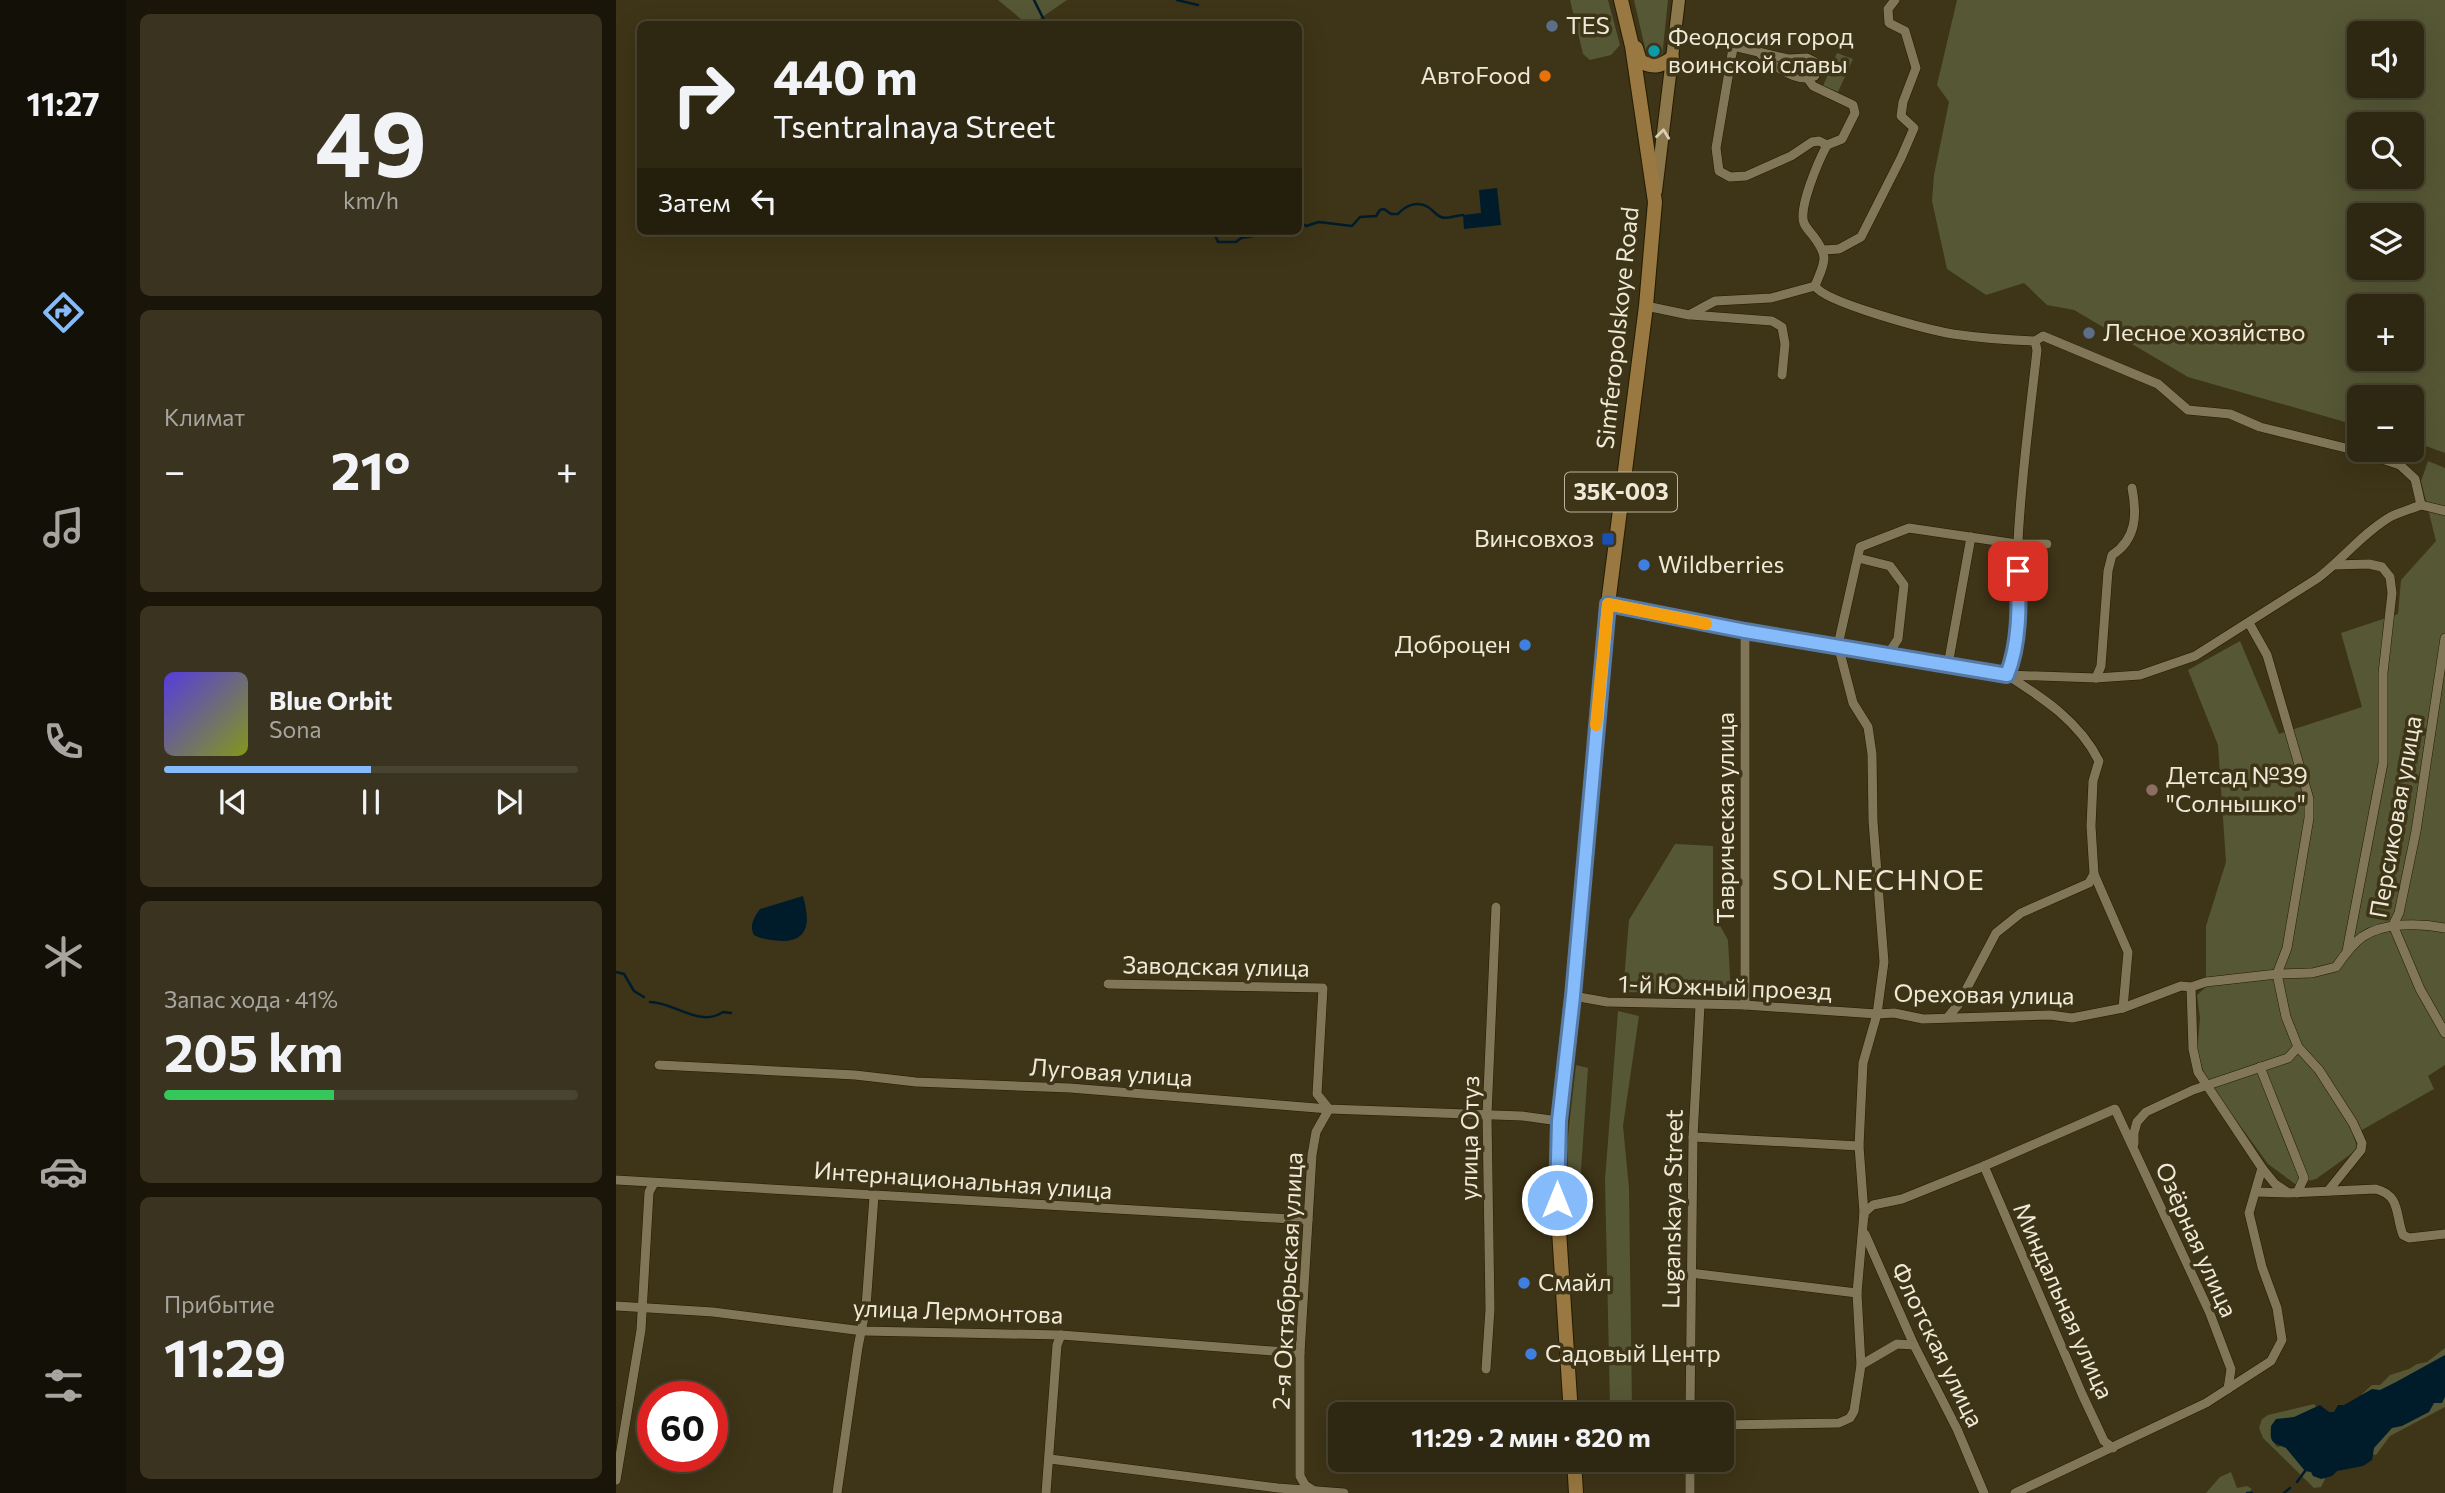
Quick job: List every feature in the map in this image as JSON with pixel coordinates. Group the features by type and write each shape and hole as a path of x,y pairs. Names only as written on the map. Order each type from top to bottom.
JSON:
{"main road":[{"name":"35К-003","path":"1622,0 1632,46 1655,202"},
{"name":"Simferopolskoye Road","path":"1570,1402 1557,1200 1559,1121 1573,996 1608,604 1646,306 1655,202 1679,0"},
{"path":"1632,46 1636,47 1640,61 1648,65 1656,67 1672,58"},
{"path":"1575,1472 1576,1493"}],"street":[{"path":"1824,250 1839,248 1861,237 1914,128 1900,116 1916,68 1905,31 1889,23 1888,9 1895,0"},
{"path":"1675,35 1756,50 1788,59 1807,58 1815,62 1815,76 1808,79 1791,76 1756,50"},
{"path":"1729,45 1733,48 1716,148 1719,171 1730,177 1746,176 1791,156 1812,142 1819,141 1827,145"},
{"path":"1808,79 1814,86 1853,105 1855,113 1842,139 1827,145 1815,168 1802,214 1804,223 1824,250 1826,259 1815,286"},
{"path":"1689,315 1715,301 1771,298 1815,286"},
{"path":"1815,286 1819,292 1838,302 1951,333 2035,341 2043,336 2158,384 2188,410 2230,414 2260,427 2358,451 2400,465 2414,479 2421,505"},
{"path":"1646,306 1689,315 1772,321 1782,327 1785,344 1782,375"},
{"path":"2007,675 2013,658 2019,599 2017,544 2037,350 2035,341"},
{"path":"2096,678 2101,666 2108,571 2112,555 2124,547 2137,514 2132,488"},
{"path":"1608,604 1745,631 2007,675 2096,678 2140,675 2195,656 2249,623 2334,565 2392,516 2421,505 2445,511"},
{"path":"1734,1425 1839,1423 1850,1418 1854,1411 1861,1365 1857,1293 1864,1213 1859,1146 1863,1063 1877,1014 1884,962 1873,821 1872,754 1868,727 1853,704 1838,645 1860,547 1909,528 2017,544 2047,544"},
{"path":"1948,664 1971,537"},
{"path":"1858,558 1890,566 1904,584 1898,639 1888,654"},
{"path":"2334,565 2369,564 2382,567 2390,577 2392,593 2384,673 2383,763 2347,951"},
{"path":"2249,623 2267,655 2309,799 2309,818 2287,948 2277,974 2286,1017 2298,1047 2319,1070 2353,1123 2362,1143 2361,1150 2328,1191"},
{"name":"Таврическая улица","path":"1745,631 1745,1005"},
{"name":"Персиковая улица","path":"2445,638 2416,831 2399,914 2393,925 2420,989 2445,1033"},
{"path":"2007,675 2069,719 2090,742 2099,761 2093,781 2091,825 2094,874 2128,952 2123,1008"},
{"path":"1948,1017 1958,1005 1996,933 2021,912 2089,883 2094,874"},
{"name":"улица Отуз","path":"1486,1369 1490,1309 1487,1115 1496,907"},
{"name":"Ореховая улица","path":"1877,1014 1894,1013 1923,1019 2050,1015 2072,1018 2123,1008 2181,986 2192,987 2206,982 2277,974 2312,973 2336,967 2347,951 2363,936 2393,925 2445,928"},
{"name":"Заводская улица","path":"1108,984 1323,988 1317,1094 1329,1109"},
{"path":"2192,987 2193,1049 2198,1072 2274,1184 2293,1193"},
{"name":"1-й Южный проезд","path":"1573,996 1607,1002 1745,1005 1877,1014"},
{"name":"Luganskaya Street","path":"1689,1402 1693,1137 1700,1005"},
{"path":"2134,1149 2137,1122 2146,1112 2207,1085 2288,1058 2298,1047"},
{"name":"Луговая улица","path":"659,1065 855,1075 916,1082 1070,1088 1329,1109 1487,1115 1559,1121"},
{"path":"2260,1067 2304,1178 2293,1193"},
{"name":"2-я Октябрьская улица","path":"1316,1492 1305,1485 1300,1476 1300,1353 1314,1143 1316,1132 1329,1109"},
{"name":"Озёрная улица","path":"1984,1167 2115,1109 2210,1311 2231,1369 2228,1389"},
{"path":"1693,1137 1859,1146"},
{"path":"1864,1213 1873,1205 1902,1199 1984,1167"},
{"name":"Миндальная улица","path":"1984,1167 2087,1405 2104,1441 2113,1448"},
{"path":"2015,1493 2206,1403 2271,1361 2282,1340 2277,1308 2262,1267 2249,1213 2262,1168"},
{"name":"Интернациональная улица","path":"616,1180 1308,1220"},
{"path":"616,1480 643,1307 649,1192 654,1183"},
{"path":"2256,1192 2376,1189 2387,1192 2394,1200 2403,1235 2417,1238 2445,1234"},
{"path":"837,1493 858,1348 863,1331 874,1196"},
{"name":"Флотская улица","path":"1864,1213 1865,1237 1914,1345 1957,1429 1984,1493"},
{"path":"1690,1273 1857,1293"},
{"name":"улица Лермонтова","path":"616,1306 713,1312 863,1331 1061,1335 1300,1353"},
{"path":"1046,1493 1057,1345 1061,1335"},
{"path":"1861,1365 1897,1344 1914,1345"},
{"path":"1050,1459 1278,1490 1344,1493"},
{"path":"1690,1472 1690,1493"}],"green space":[{"path":"998,0 1067,0 1036,21 1023,21"},
{"path":"1570,0 1608,0 1620,45 1611,55 1590,60 1583,54"},
{"path":"1634,0 1668,0 1662,58 1647,57"},
{"path":"1957,0 2445,0 2445,453 2424,445 2424,385 2347,385 2347,423 2188,377 2074,310 2047,305 2024,283 1986,295 1947,269 1932,201 1934,175 1949,102 1937,85"},
{"path":"1837,53 1853,59 1838,92 1823,86"},
{"path":"2428,461 2445,468 2445,1065 2428,1076 2434,1089 2353,1135 2358,1149 2316,1179 2295,1184 2268,1164 2206,1079 2197,1052 2200,1018 2197,995 2206,987 2206,926 2226,862 2218,745 2188,670 2240,641 2279,734 2362,707 2341,633 2398,614 2401,580 2436,541 2421,481"},
{"path":"1675,844 1713,846 1713,913 1728,940 1731,995 1623,992 1629,920"},
{"path":"1618,1011 1639,1016 1623,1126 1629,1188 1632,1402 1610,1402 1605,1180"},
{"path":"1576,1065 1588,1068 1580,1185 1569,1195 1567,1145"},
{"path":"2445,1348 2445,1367 2363,1398 2362,1394 2372,1385 2380,1385 2390,1375 2427,1362"},
{"path":"2445,1391 2445,1407 2390,1436 2376,1455 2372,1454 2375,1444 2390,1426"},
{"path":"2314,1404 2317,1408 2273,1441 2277,1447 2285,1445 2325,1479 2321,1487 2314,1488 2263,1438 2259,1428 2262,1419 2268,1415"},
{"path":"2231,1472 2237,1488 2247,1486 2252,1489 2248,1493 2206,1493 2220,1477"}],"water":[{"path":"1497,188 1501,225 1464,229 1463,215 1481,213 1479,190"},
{"path":"803,896 807,920 803,933 798,937 781,941 754,935 753,922 760,909"},
{"path":"2445,1355 2445,1397 2442,1403 2434,1403 2429,1412 2402,1426 2392,1428 2374,1448 2372,1460 2363,1466 2337,1471 2332,1476 2321,1479 2305,1471 2286,1448 2271,1439 2271,1426 2276,1419 2294,1417 2320,1405 2329,1412 2334,1412 2338,1405 2344,1405 2372,1389 2380,1390"}],"waterway":[{"path":"1034,0 1044,21"},
{"path":"1177,0 1198,5"},
{"path":"1302,224 1306,226 1319,222 1352,226 1360,217 1376,216 1380,210 1398,214 1408,206 1416,204 1424,205 1444,218 1463,215"},
{"path":"1215,235 1218,242 1236,242 1241,238 1260,235"},
{"path":"616,972 624,974 634,991 644,997"},
{"path":"650,1002 696,1016 731,1013"},
{"path":"2297,1482 2305,1471"},
{"path":"2284,1493 2290,1488"},
{"path":"2247,1493 2252,1493"}],"slow traffic":[{"path":"1596,725 1608,604 1706,624"}],"place":[{"name":"TES","path":"1552,26"},
{"name":"Феодосия город воинской славы","path":"1654,51"},
{"name":"АвтоFood","path":"1545,76"},
{"name":"Лесное хозяйство","path":"2089,333"},
{"name":"Винсовхоз","path":"1608,539"},
{"name":"Wildberries","path":"1644,565"},
{"name":"Доброцен","path":"1525,645"},
{"name":"Детсад №39 \"Солнышко\"","path":"2152,790"},
{"name":"Смайл","path":"1524,1283"},
{"name":"Садовый Центр","path":"1531,1354"}],"district":[{"name":"SOLNECHNOE","path":"1879,880"}],"route":[{"path":"1557,1200 1559,1121 1573,996 1608,604 1745,631 2007,675 2013,658 2019,599 2018,571"}]}
